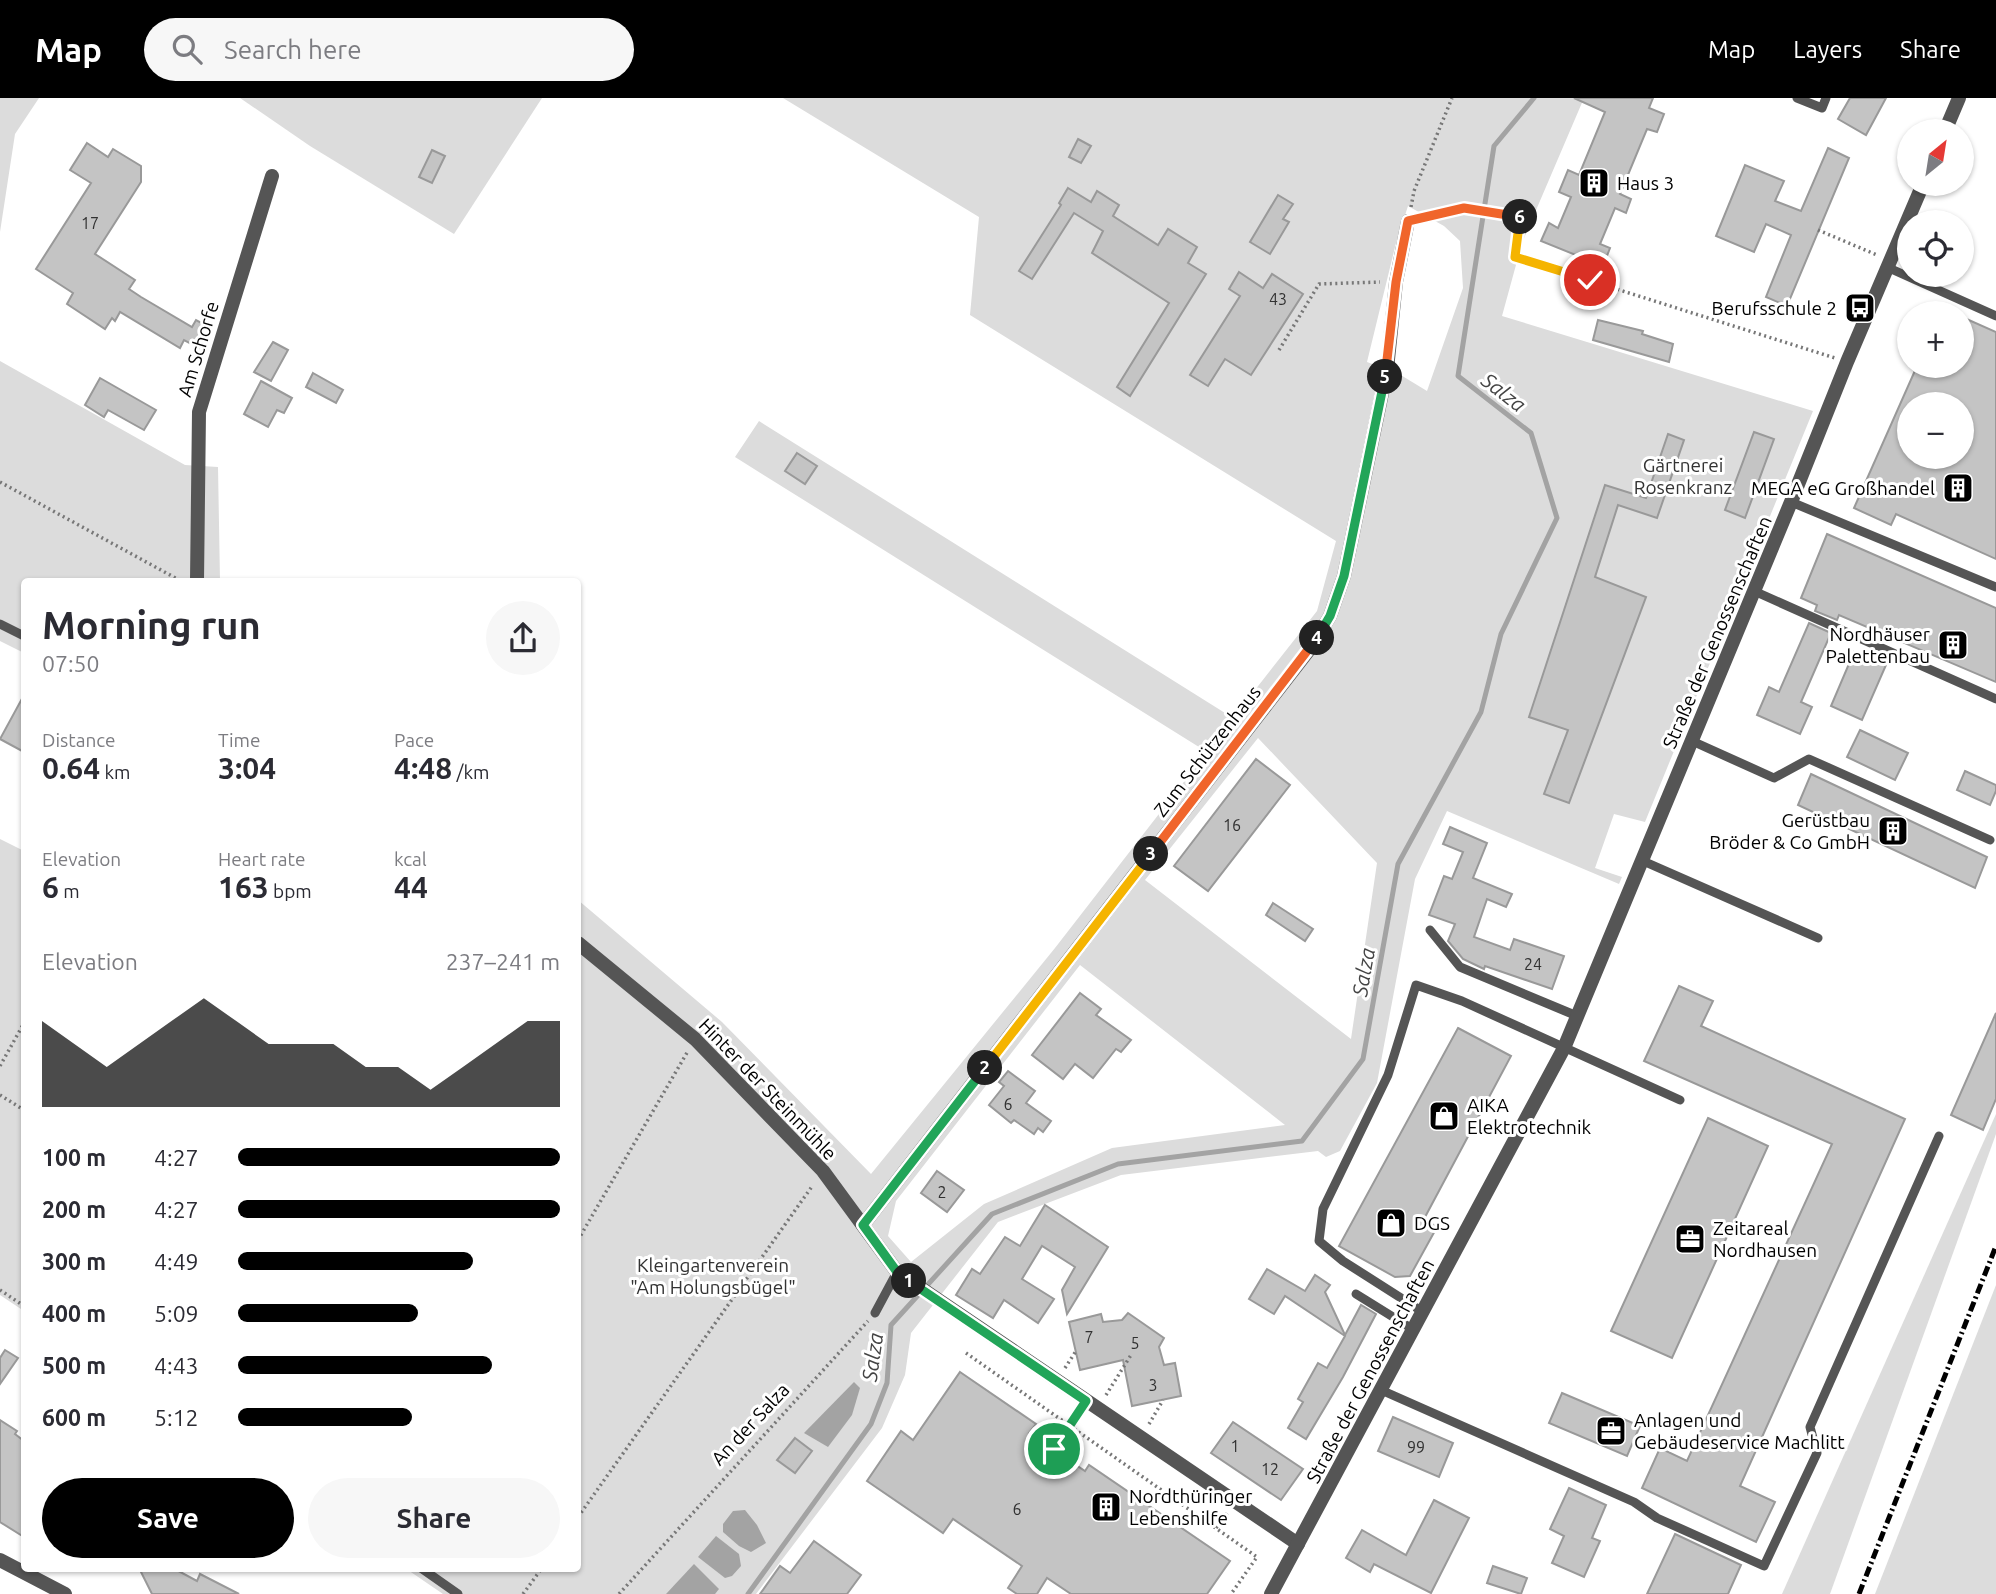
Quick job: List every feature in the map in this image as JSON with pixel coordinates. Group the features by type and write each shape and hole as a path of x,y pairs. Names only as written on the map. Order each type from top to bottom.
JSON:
{"street":[{"path":"1950,119 1959,98"},
{"name":"Am Schorfe","path":"197,578 199,412 272,176"},
{"name":"Straße der Genossenschaften","path":"1271,1594 1563,1048 1918,196"},
{"name":"Zum Schützenhaus","path":"863,1225 1312,646 1330,616 1344,576 1387,369 1396,282 1408,221"},
{"name":"Hinter der Steinmühle","path":"581,945 695,1039 823,1171 897,1272 1092,1405"},
{"path":"1092,1405 1298,1544"},
{"path":"0,1560 21,1571"},
{"path":"23,1572 65,1594"}],"lane":[{"path":"1797,98 1822,108 1826,98"},
{"path":"1890,265 1996,316"},
{"path":"1791,502 1996,587"},
{"path":"1754,591 1996,699"},
{"path":"0,624 21,634"},
{"path":"1692,741 1774,778 1809,759 1990,840"},
{"path":"1643,861 1818,939"},
{"path":"1430,930 1460,967 1577,1016"},
{"path":"1423,1312 1343,1261 1318,1241 1323,1209 1388,1075 1416,985 1462,1001 1680,1100"},
{"path":"1381,1390 1634,1503 1657,1518 1764,1566 1817,1452 1810,1427 1939,1136"},
{"path":"875,1313 897,1272"},
{"path":"1356,1294 1414,1330"},
{"path":"427,1572 458,1594"}],"path":[{"path":"1452,98 1414,191 1408,221 1464,208 1478,208 1520,217 1515,257 1847,362"},
{"path":"1818,230 1890,265"},
{"path":"1279,350 1319,284 1396,282"},
{"path":"0,482 176,578"},
{"path":"0,1066 21,1028"},
{"path":"581,1235 695,1039"},
{"path":"0,1095 21,1108"},
{"path":"581,1513 823,1171"},
{"path":"0,1290 21,1304"},
{"name":"An der Salza","path":"619,1594 875,1313"},
{"path":"965,1353 1257,1557 1232,1594"},
{"path":"1054,1449 1070,1426 1092,1405 1131,1355"},
{"path":"1140,1438 1163,1400"},
{"path":"523,1594 538,1572"}],"green space":[{"path":"0,98 39,98 15,134 0,232"},
{"path":"240,98 542,98 454,234 310,146"},
{"path":"783,98 1584,98 1522,243 1502,316 1813,411 1645,822 1614,814 1595,868 1622,877 1619,884 1447,811 1415,879 1377,1083 1340,1151 1326,1157 1318,1151 1121,1175 998,1222 911,1333 905,1375 882,1428 756,1594 443,1594 411,1572 581,1572 581,903 722,1022 871,1174 1055,948 1207,752 735,457 759,421 1233,718 1317,611 1336,541 970,315 979,217","holes":["1408,206 1444,226 1460,241 1463,288 1427,391 1399,374 1367,362 1396,243","1258,738 1377,863 1351,1039 1145,880","1080,965 1285,1125 1112,1148 984,1204 911,1262 888,1236 896,1201"]},
{"path":"0,361 185,465 218,467 220,578 21,578 21,652 0,641"},
{"path":"0,839 21,850 21,1309 0,1295"},
{"path":"1996,1114 1996,1134 1830,1594 1782,1594"},
{"path":"1996,1285 1996,1594 1875,1594"}],"shaded area":[{"path":"854,1382 860,1388 852,1415 828,1447 804,1433"},
{"path":"745,1510 766,1543 751,1552 723,1532 723,1524 733,1511"},
{"path":"716,1536 739,1554 741,1566 732,1576 725,1578 698,1557"},
{"path":"694,1564 719,1589 715,1594 666,1594"}],"building":[{"name":"Haus 3","path":"1574,98 1653,98 1649,108 1664,114 1657,132 1647,129 1620,194 1631,199 1626,213 1615,208 1600,244 1610,248 1603,266 1541,241 1549,223 1558,228 1571,197 1559,192 1568,170 1579,175 1605,112"},
{"path":"1850,98 1886,98 1866,135 1838,119"},
{"path":"1078,139 1091,146 1081,163 1069,157"},
{"path":"87,143 108,157 113,149 141,166 141,182 95,254 135,280 129,289 141,297 192,327 196,320 211,328 199,348 184,340 180,348 120,312 115,321 112,318 105,329 67,304 73,293 36,269 91,183 70,170"},
{"path":"1828,148 1849,158 1787,306 1766,297 1791,235 1766,224 1754,252 1716,236 1745,165 1784,181 1775,201 1801,211"},
{"path":"432,150 445,156 432,183 419,177"},
{"path":"1068,188 1091,202 1097,191 1119,205 1113,216 1158,245 1168,229 1197,247 1188,263 1206,274 1130,396 1117,387 1169,303 1092,253 1103,231 1074,213 1032,279 1019,271 1061,205 1059,203"},
{"path":"1278,195 1293,204 1283,219 1289,222 1270,254 1250,242"},
{"path":"1239,272 1263,288 1272,274 1303,294 1251,375 1225,359 1208,386 1190,375 1240,296 1229,289"},
{"path":"1598,320 1643,331 1642,334 1673,344 1669,362 1593,340"},
{"path":"1974,322 1996,332 1996,559 1896,514 1891,525 1854,508 1897,411 1897,469 1974,469 1974,392 1905,392 1912,378 1974,378"},
{"path":"273,342 288,350 271,381 254,372"},
{"path":"313,373 343,390 336,403 306,387"},
{"path":"100,378 156,410 144,430 108,410 104,417 85,405"},
{"path":"261,381 292,398 284,413 277,410 268,427 244,414"},
{"path":"1754,432 1774,439 1745,518 1725,510"},
{"path":"1668,434 1684,440 1657,518 1618,505 1595,577 1646,597 1569,803 1544,794 1568,730 1529,717 1605,485 1646,498"},
{"path":"797,453 817,466 805,484 785,471"},
{"name":"Nordhäuser Palettenbau","path":"1827,534 1996,608 1996,682 1839,615 1837,620 1815,611 1817,605 1801,598"},
{"path":"1809,623 1831,633 1801,702 1812,707 1800,734 1757,715 1769,687 1779,692"},
{"path":"1854,652 1886,665 1862,720 1831,706"},
{"path":"21,700 21,750 0,739"},
{"path":"1860,730 1908,753 1895,780 1847,757"},
{"path":"1256,759 1290,785 1208,891 1174,866"},
{"path":"1965,771 1996,785 1990,805 1957,790"},
{"name":"Gerüstbau Bröder & Co GmbH","path":"1811,774 1987,857 1975,888 1798,805"},
{"path":"1450,827 1487,843 1473,878 1512,894 1506,907 1487,899 1474,937 1510,950 1514,939 1564,956 1552,989 1485,966 1484,969 1463,959 1448,941 1455,924 1429,915 1444,876 1452,879 1463,852 1443,844"},
{"path":"1273,903 1313,929 1305,941 1266,915"},
{"path":"1679,986 1713,1001 1701,1026 1905,1119 1740,1486 1775,1502 1756,1542 1642,1488 1660,1448 1687,1461 1832,1144 1644,1061"},
{"path":"1080,993 1101,1009 1096,1015 1131,1040 1121,1052 1116,1049 1093,1078 1075,1064 1063,1079 1032,1055"},
{"path":"1996,1013 1996,1099 1983,1130 1951,1115"},
{"name":"AIKA Elektrotechnik","path":"1458,1028 1511,1056 1424,1219 1437,1227 1410,1276 1395,1277 1339,1246"},
{"path":"1008,1071 1035,1091 1026,1103 1051,1121 1043,1132 1038,1128 1034,1134 1014,1120 1011,1123 989,1105 1004,1086 999,1082"},
{"path":"1708,1118 1768,1146 1672,1358 1611,1331"},
{"path":"937,1171 964,1190 947,1212 921,1193"},
{"path":"1045,1205 1108,1247 1067,1314 1062,1290 1075,1267 1042,1246 1022,1279 1054,1299 1038,1323 1004,1300 993,1318 956,1295 972,1269 980,1274 1005,1237 1020,1246"},
{"path":"1267,1269 1305,1291 1315,1275 1330,1285 1325,1292 1345,1335 1361,1305 1376,1314 1306,1439 1288,1428 1303,1402 1298,1399 1318,1363 1327,1368 1345,1336 1285,1296 1274,1314 1249,1299"},
{"path":"1128,1313 1164,1338 1159,1347 1164,1365 1175,1363 1181,1396 1132,1406 1123,1360 1080,1370 1069,1322 1101,1314 1103,1322 1122,1320"},
{"path":"5,1350 18,1358 0,1384 0,1358"},
{"path":"960,1372 1036,1424 1029,1433 1085,1471 1089,1465 1230,1561 1207,1594 1071,1594 1047,1578 1037,1594 1017,1594 1008,1588 1022,1566 953,1519 943,1533 867,1481 901,1431 913,1440"},
{"path":"1562,1393 1640,1426 1627,1456 1549,1423"},
{"path":"1393,1417 1453,1443 1439,1477 1378,1451"},
{"path":"0,1420 17,1431 15,1434 21,1439 21,1535 0,1522"},
{"path":"1233,1422 1303,1469 1281,1500 1211,1453"},
{"path":"795,1438 812,1451 795,1473 777,1460"},
{"path":"1569,1488 1606,1505 1592,1538 1600,1541 1584,1577 1552,1563 1564,1536 1550,1529"},
{"path":"1434,1500 1469,1518 1431,1593 1374,1564 1370,1572 1346,1558 1362,1530 1406,1555"},
{"path":"1675,1534 1741,1565 1728,1594 1647,1594"},
{"path":"814,1541 861,1575 847,1594 760,1594 780,1566 790,1573"},
{"path":"1493,1566 1527,1578 1521,1594 1487,1583"},
{"path":"141,1572 180,1572 197,1581 200,1574 239,1594 152,1594"}],"waterway":[{"name":"Salza","path":"748,1594 871,1424 887,1383 891,1325 992,1214 1118,1164 1302,1141 1363,1059 1398,864 1481,712 1501,634 1557,518 1531,433 1458,376 1494,146 1534,98"}],"railway":[{"path":"1859,1594 1996,1246"}],"place":[{"name":"Haus 3","path":"1594,183"},
{"name":"Berufsschule 2","path":"1860,308"},
{"name":"MEGA eG Großhandel","path":"1958,488"},
{"name":"Nordhäuser Palettenbau","path":"1953,645"},
{"name":"Gerüstbau Bröder & Co GmbH","path":"1893,831"},
{"name":"AIKA Elektrotechnik","path":"1444,1116"},
{"name":"DGS","path":"1391,1223"},
{"name":"Zeitareal Nordhausen","path":"1690,1239"},
{"name":"Anlagen und Gebäudeservice Machlitt","path":"1611,1431"},
{"name":"Nordthüringer Lebenshilfe","path":"1106,1507"}],"route":[{"path":"1054,1449 1086,1401 897,1272 863,1225 1312,646 1330,616 1344,576 1387,369 1396,282 1408,221 1464,208 1478,208 1520,217 1515,257 1590,280"}],"park label":[{"name":"Gärtnerei Rosenkranz","path":"1683,476"},
{"name":"Kleingartenverein \"Am Holungsbügel\"","path":"713,1276"}]}
